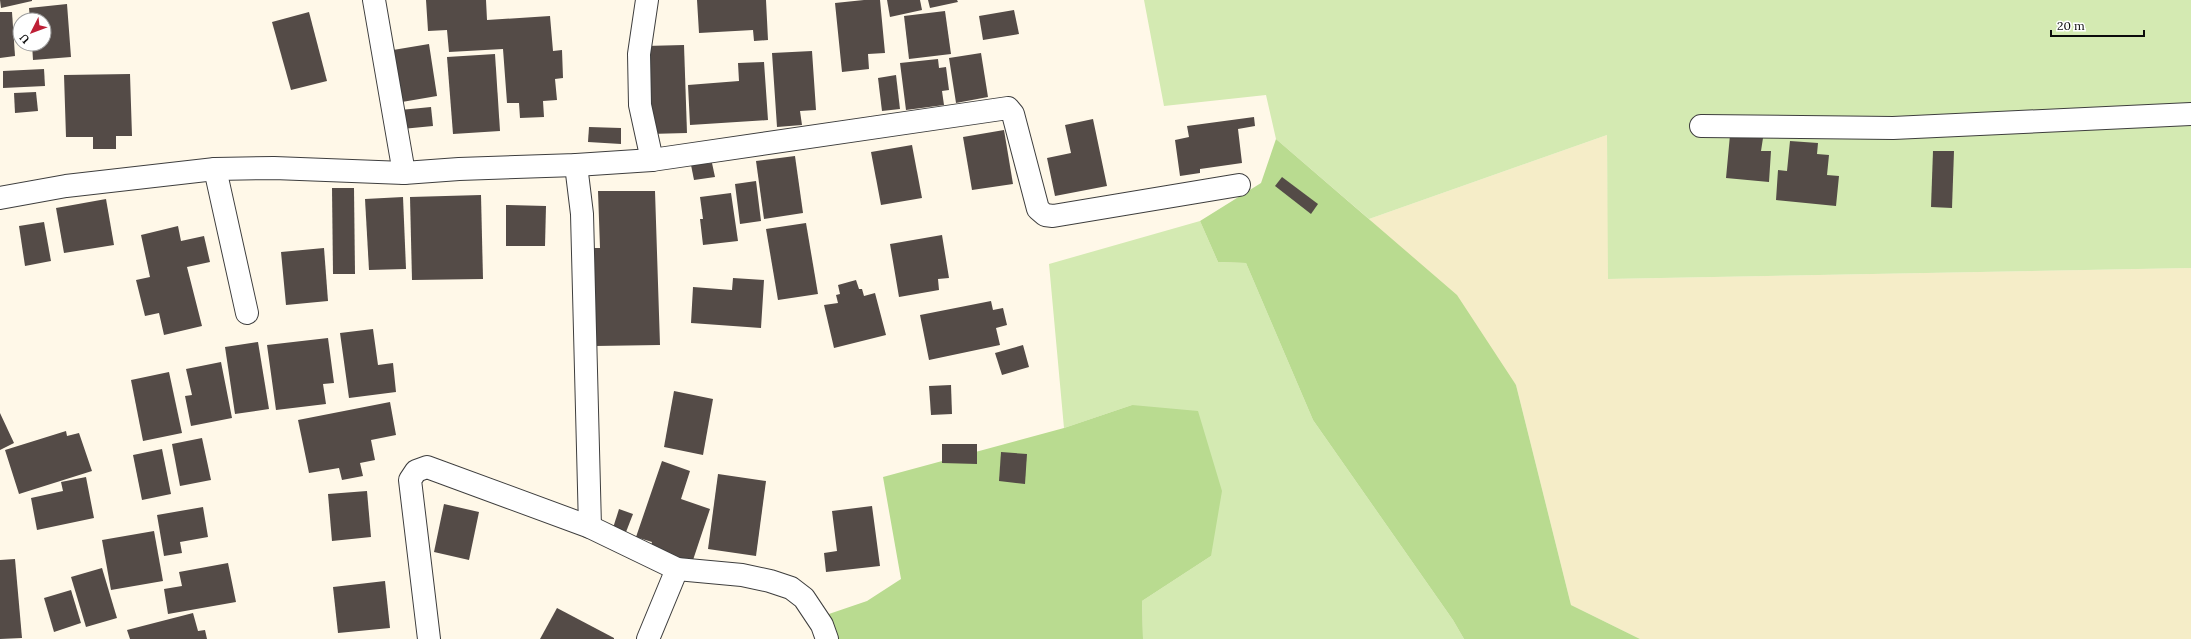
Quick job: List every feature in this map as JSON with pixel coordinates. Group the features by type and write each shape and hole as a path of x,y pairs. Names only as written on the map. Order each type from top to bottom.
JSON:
{"street":[{"path":"374,0 404,173"},
{"path":"647,0 639,54 640,105 652,160"},
{"path":"0,198 66,186 215,169 274,168 404,173 652,160 1008,108 1013,114 1038,208 1045,215 1053,216 1239,185"},
{"path":"1701,126 1893,128 2191,114"},
{"path":"576,165 582,214 590,527"},
{"path":"215,169 247,312"},
{"path":"429,639 410,480 416,471 427,467 590,527 677,569 742,575 770,580 791,588 804,598 822,625 826,639"},
{"path":"648,639 677,569"}],"shaded area":[{"path":"1607,135 1609,279 2191,268 2191,639 1640,639 1571,605 1516,385 1369,219"}],"green space":[{"path":"1144,0 2191,0 2191,268 1608,279 1607,135 1369,219 1276,139 1266,95 1164,106"},
{"path":"1276,139 1457,295 1516,385 1571,605 1640,639 1464,639 1453,620 1313,420 1246,263 1218,262 1200,221 1261,183"},
{"path":"1200,221 1218,262 1246,263 1313,420 1453,620 1464,639 1143,639 1142,601 1211,556 1132,405 1064,428 1049,264"},
{"path":"1132,405 1198,411 1222,491 1211,556 1142,601 1143,639 832,639 823,616 867,601 901,579 883,477 1064,428"}],"building":[{"path":"0,0 32,0 32,1 1,8"},
{"path":"426,0 486,0 487,20 550,16 553,51 562,50 563,78 555,79 557,100 543,101 544,117 520,118 519,103 507,103 503,49 449,52 447,30 428,31"},
{"path":"697,0 766,0 768,40 754,41 753,30 699,33"},
{"path":"880,0 885,53 868,54 869,69 842,72 835,3"},
{"path":"887,0 920,0 922,10 890,17"},
{"path":"928,0 957,0 958,2 930,8"},
{"path":"67,4 71,57 33,60 32,52 52,52 52,12 29,12 29,8"},
{"path":"1014,10 1019,34 983,40 979,16"},
{"path":"945,11 951,54 909,59 904,16"},
{"path":"0,12 12,12 12,52 15,52 15,56 0,58"},
{"path":"309,12 327,81 291,90 272,22"},
{"path":"429,44 437,96 396,103 387,51"},
{"path":"684,45 687,133 649,134 645,46"},
{"path":"812,51 816,110 800,111 802,125 777,127 772,53"},
{"path":"981,53 988,97 956,103 949,58"},
{"path":"495,54 500,131 453,134 447,57"},
{"path":"938,59 939,68 946,67 949,90 942,91 944,105 906,110 900,63"},
{"path":"764,62 768,120 690,125 688,85 739,81 738,63"},
{"path":"44,69 45,86 3,88 3,71"},
{"path":"130,74 132,136 116,136 116,149 93,149 93,137 66,137 64,75"},
{"path":"896,75 900,109 882,111 878,78"},
{"path":"36,92 38,111 15,113 14,93"},
{"path":"431,107 433,126 402,129 400,110"},
{"path":"1254,117 1255,126 1238,129 1242,163 1200,169 1200,173 1180,176 1175,140 1189,137 1187,126"},
{"path":"1093,119 1107,186 1055,196 1047,158 1071,153 1065,125"},
{"path":"589,127 621,128 621,144 588,142"},
{"path":"1004,130 1013,184 972,190 963,137"},
{"path":"1730,135 1763,138 1761,151 1771,151 1769,182 1726,178"},
{"path":"1790,141 1818,143 1817,154 1829,155 1827,175 1839,176 1836,206 1776,200 1778,170 1787,171"},
{"path":"912,145 922,198 881,205 871,152"},
{"path":"1933,151 1954,151 1952,208 1931,207"},
{"path":"795,156 803,213 764,219 756,161"},
{"path":"712,163 715,177 694,180 691,165"},
{"path":"1282,177 1318,204 1311,214 1275,186"},
{"path":"756,181 761,221 740,224 735,184"},
{"path":"332,188 354,188 355,274 333,274"},
{"path":"598,191 655,191 660,345 595,346 592,248 600,248"},
{"path":"731,193 738,241 703,245 700,219 703,219 700,197"},
{"path":"481,195 483,279 412,280 410,197"},
{"path":"403,197 406,269 369,270 365,199"},
{"path":"106,199 114,245 64,253 56,208"},
{"path":"506,205 546,206 545,246 506,246"},
{"path":"44,222 51,261 25,266 19,226"},
{"path":"806,223 818,294 778,300 766,229"},
{"path":"178,226 181,241 204,236 210,262 187,267 202,326 164,335 159,313 145,316 136,280 150,277 141,235"},
{"path":"942,235 949,278 938,279 939,290 899,297 890,244"},
{"path":"324,248 328,301 286,305 281,252"},
{"path":"733,278 764,280 761,328 691,323 693,287 732,290"},
{"path":"856,280 859,289 862,289 864,296 875,293 886,335 834,348 824,305 838,303 836,295 840,294 838,285"},
{"path":"991,301 993,310 1003,308 1007,325 996,328 1000,345 929,360 920,315"},
{"path":"373,329 378,365 393,363 396,392 349,398 340,333"},
{"path":"328,338 334,383 323,384 326,404 276,410 267,345"},
{"path":"258,342 269,409 235,414 225,347"},
{"path":"1023,345 1029,367 1002,375 995,353"},
{"path":"221,362 232,418 191,426 185,396 192,395 186,369"},
{"path":"169,372 182,433 143,441 131,380"},
{"path":"951,385 952,414 931,415 929,386"},
{"path":"674,391 713,399 703,455 664,447"},
{"path":"390,402 396,435 371,440 375,460 360,463 363,476 342,480 339,468 309,473 298,420"},
{"path":"0,413 14,443 0,450"},
{"path":"66,431 67,436 79,433 92,471 19,494 5,450"},
{"path":"202,438 211,480 180,486 172,444"},
{"path":"942,444 977,444 977,464 942,463"},
{"path":"162,449 171,494 142,500 133,455"},
{"path":"1001,452 1027,454 1025,484 999,481"},
{"path":"662,461 690,471 681,499 710,509 691,566 649,552 652,542 636,537"},
{"path":"718,474 766,481 756,556 708,549"},
{"path":"86,477 94,518 37,530 31,498 63,491 61,482"},
{"path":"367,491 371,537 332,541 328,494"},
{"path":"444,504 479,512 469,560 434,552"},
{"path":"872,506 880,566 826,572 824,553 837,551 832,511"},
{"path":"203,507 208,537 180,542 182,553 164,556 157,515"},
{"path":"619,509 633,514 626,532 613,528"},
{"path":"154,531 163,581 111,590 102,540"},
{"path":"15,559 22,638 0,639 0,560"},
{"path":"228,563 236,602 168,614 164,589 182,586 179,572"},
{"path":"102,568 117,618 86,627 71,577"},
{"path":"385,581 390,628 338,633 333,587"},
{"path":"71,590 81,623 54,632 44,598"},
{"path":"557,608 614,638 614,639 540,639"},
{"path":"193,613 198,631 205,630 207,639 130,639 127,630"}]}
